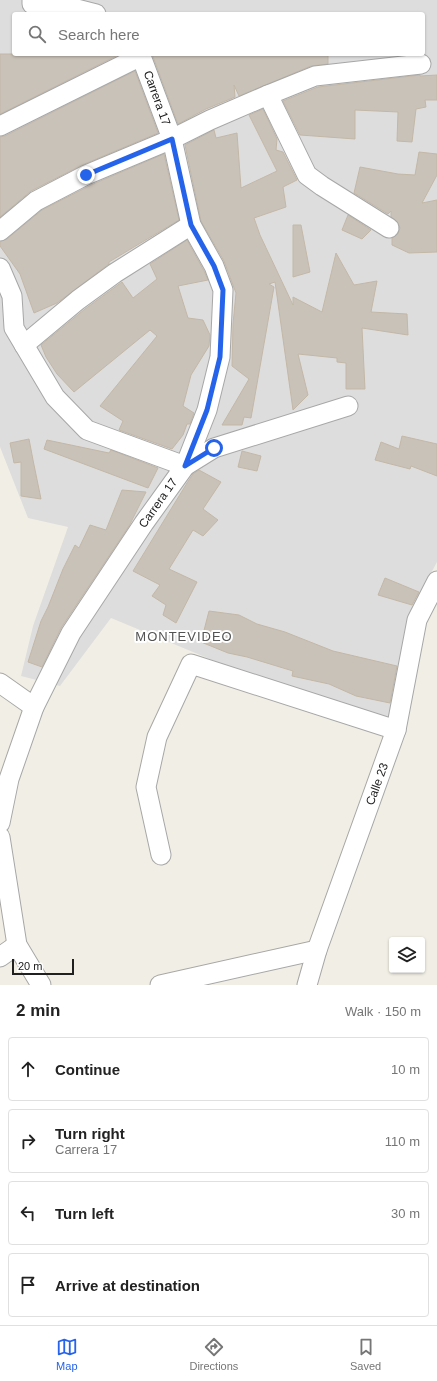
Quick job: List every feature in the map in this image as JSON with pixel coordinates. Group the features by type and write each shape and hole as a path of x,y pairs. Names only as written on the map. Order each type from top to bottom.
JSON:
{"street":[{"path":"32,2 69,7 88,12"},
{"path":"0,126 138,56"},
{"name":"Carrera 17","path":"0,823 8,779 34,707 71,633 144,523 185,466 207,410 220,357 223,290 214,266 191,225 172,139 140,56"},
{"path":"0,231 36,201 86,175 172,139 268,94 315,76 421,64"},
{"path":"268,94 307,174 322,186 389,228"},
{"path":"24,345 78,300 115,273 191,225"},
{"path":"0,268 12,296 14,328 55,397 87,430 185,466 214,448 348,406"},
{"name":"Calle 23","path":"307,985 317,950 396,730 417,620 437,580"},
{"path":"161,855 146,787 157,737 191,664 396,730"},
{"path":"0,683 34,707"},
{"path":"0,837 17,945 41,985"},
{"path":"0,957 17,945"},
{"path":"160,985 317,950"}],"shaded area":[{"path":"0,0 437,0 437,562 414,605 391,721 229,667 111,618 60,686 21,676 33,626 68,527 28,518 0,447"}],"building":[{"path":"0,54 12,54 12,56 116,56 0,114"},
{"path":"153,56 328,56 328,64 311,66 239,96 234,85 235,97 206,109 178,124"},
{"path":"135,71 158,133 82,165 31,191 0,217 0,137 5,136"},
{"path":"420,75 437,75 437,100 425,100 426,107 416,109 412,142 397,141 398,112 355,110 355,139 300,135 283,101 318,87"},
{"path":"263,109 277,139 276,150 283,152 297,180 283,187 286,207 254,218 260,235 293,305 293,297 322,312 336,253 354,285 377,281 371,312 407,314 408,335 362,328 365,389 346,389 346,363 337,362 337,358 298,354 308,395 293,410 275,282 269,284 274,287 251,418 244,417 242,425 222,425 249,379 232,366 233,324 236,293 224,261 201,221 185,145 214,130 216,138 237,133 241,188 277,171 249,115"},
{"path":"419,152 437,154 437,175 422,203 437,200 437,252 409,253 392,245 392,238 398,234 400,228 398,223 391,217 391,211 388,214 354,193 360,167 398,174 415,175"},
{"path":"164,154 179,220 109,262 109,264 57,303 34,313 20,274 0,246 0,242 7,239 42,210 91,185"},
{"path":"348,215 371,230 362,239 342,230"},
{"path":"293,225 301,225 310,272 293,277"},
{"path":"187,240 208,280 178,286 188,318 203,320 210,335 209,346 191,375 183,406 194,413 190,424 187,424 183,435 172,449 119,430 123,421 100,406 157,336 150,330 74,392 57,374 46,357 41,345 85,309 122,282 133,298 157,279 150,264"},
{"path":"402,436 437,444 437,476 411,466 410,469 375,460 381,442 399,449"},
{"path":"29,439 41,499 21,496 21,462 14,463 10,443"},
{"path":"47,440 109,453 111,450 158,468 148,488 44,449"},
{"path":"242,451 261,456 257,471 238,467"},
{"path":"199,470 221,482 203,509 218,520 203,536 193,530 169,569 197,582 176,623 163,615 166,605 152,596 160,585 133,571 187,483 193,474"},
{"path":"122,490 146,492 129,526 61,628 42,667 28,662 41,621 75,545 79,548 90,525 106,530"},
{"path":"385,578 419,592 412,605 378,595"},
{"path":"209,611 239,615 257,624 285,632 333,651 397,666 390,703 356,696 329,684 292,676 293,671 247,657 228,653 201,642"}],"district":[{"name":"MONTEVIDEO","path":"184,636"}],"route":[{"path":"86,175 172,139 191,225 214,266 223,290 220,357 207,410 185,466 214,448"}]}
